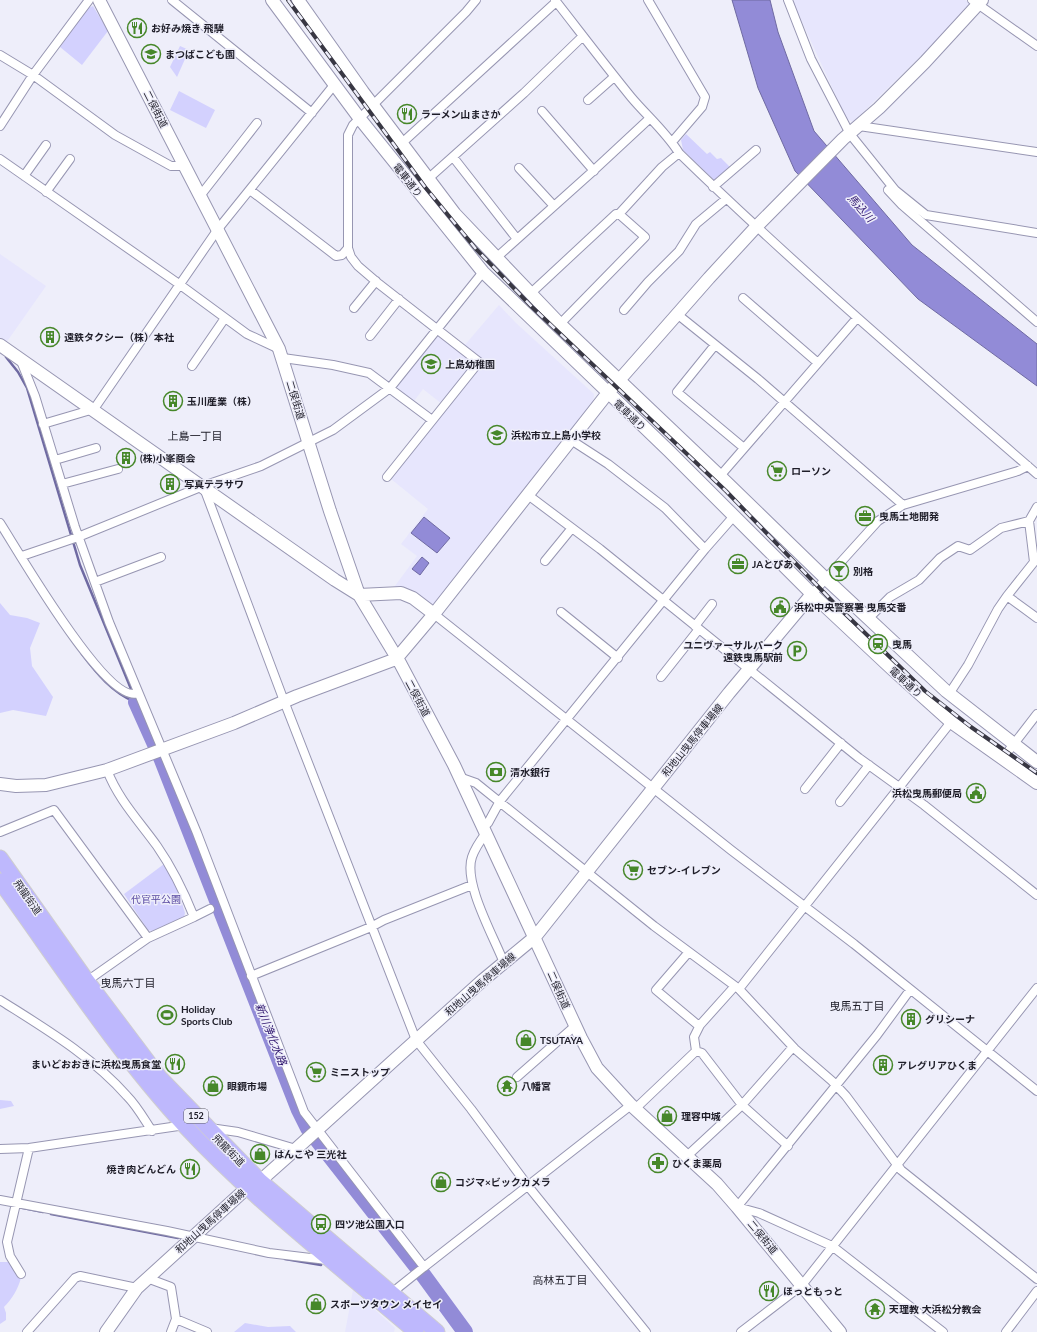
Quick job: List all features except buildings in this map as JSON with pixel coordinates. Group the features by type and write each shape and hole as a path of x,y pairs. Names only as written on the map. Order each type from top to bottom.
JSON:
{"highway":[{"name":"飛龍街道","path":"0,858 87,981 160,1078 206,1127 254,1184 333,1261 437,1332"},
{"name":"飛龍街道","path":"0,881 112,1037 184,1125 227,1169 254,1184 386,1297 416,1332"}],"street":[{"path":"0,126 33,75 89,0"},
{"name":"二俣街道","path":"99,0 281,354 330,511 359,595 396,659 459,777 535,937 575,1026 597,1068 633,1107 687,1156 737,1207 840,1332"},
{"path":"172,0 312,112"},
{"name":"電車通り","path":"272,0 360,119 483,272 812,594 951,722 1037,783"},
{"name":"電車通り","path":"298,0 374,106 455,214 530,294 618,381 949,694 1037,762"},
{"path":"387,477 479,362 438,328 376,281 351,257 348,248 348,135 353,125 374,106 476,0"},
{"path":"648,0 705,97 702,107 672,142"},
{"path":"788,0 811,59 851,133 895,190 926,215 1037,233"},
{"path":"402,143 556,1 649,119 672,142 679,153 713,187 857,318 1037,474"},
{"path":"0,784 16,786 46,785 107,770 234,723 284,701 396,659 434,614 528,496 607,394 677,314 756,227 925,62 977,2 1037,46"},
{"path":"429,178 524,93 583,36"},
{"path":"0,55 33,75 97,123 127,142 171,166 185,166"},
{"path":"588,100 614,76"},
{"path":"43,424 94,409 218,229 334,85"},
{"path":"542,111 594,171"},
{"path":"496,258 594,171 649,119"},
{"path":"200,196 257,124"},
{"path":"851,133 1037,152"},
{"path":"24,176 46,145"},
{"path":"713,187 756,150"},
{"path":"530,294 616,214 619,214 662,167 679,153"},
{"path":"453,157 517,239"},
{"path":"0,159 179,284 247,334 281,354 369,373 432,420"},
{"path":"46,192 70,159"},
{"path":"875,165 883,184 902,205 1037,322"},
{"path":"519,168 554,206"},
{"path":"250,190 336,256 342,255 348,248"},
{"path":"624,310 648,282 679,252 696,224 726,199"},
{"path":"560,324 645,237 619,214"},
{"path":"22,556 75,538 204,486 261,466 309,444 333,430 390,388 483,272"},
{"path":"354,308 376,281"},
{"path":"743,298 818,363"},
{"path":"370,336 399,299"},
{"path":"677,314 903,505"},
{"path":"192,366 225,318"},
{"path":"720,476 857,318"},
{"path":"0,344 204,486 328,575 359,595 401,593 413,598 1037,1091"},
{"path":"715,345 676,392 744,448"},
{"path":"20,358 32,389 55,460 75,538 95,582 134,694 159,751 251,976 304,1112 314,1132 424,1267"},
{"path":"571,440 608,464 659,503 705,549"},
{"path":"55,460 96,448"},
{"path":"812,594 825,578 878,522 903,505 1018,471 1028,466"},
{"path":"62,484 118,469"},
{"path":"204,486 284,701 416,1040 471,1108 528,1186 646,1332"},
{"path":"528,496 572,528 869,765 900,787 1037,895"},
{"path":"949,694 968,666 998,609 1034,562 1029,521 1037,508"},
{"path":"504,963 472,885 471,858 488,823 500,802 705,549 734,516"},
{"path":"873,614 890,597 919,580 940,558 958,546 970,550 1001,528 1029,521"},
{"path":"0,523 66,626 93,664 112,683 134,694"},
{"path":"545,561 572,528"},
{"path":"95,582 161,558"},
{"name":"和地山曳馬停車場線","path":"106,1332 137,1288 147,1278 296,1149 416,1040 535,937 749,668 812,594"},
{"path":"1007,596 1037,618"},
{"path":"661,677 712,604"},
{"path":"561,612 618,658"},
{"path":"1003,758 1037,714"},
{"path":"696,1051 694,1037 699,1026 737,988 951,722"},
{"path":"805,789 842,743"},
{"path":"840,802 869,765"},
{"path":"107,770 114,788 158,847 180,881 194,917"},
{"path":"459,777 476,783 688,953 737,988 793,1047 836,1085 901,1170 1037,1279"},
{"path":"0,832 54,810 148,938"},
{"path":"251,976 472,885"},
{"path":"87,981 148,938 210,909"},
{"path":"688,953 656,990 699,1026"},
{"path":"741,1332 802,1285 1037,988"},
{"path":"910,990 877,1035 737,1207 765,1215 832,1246 943,1332"},
{"path":"0,1000 42,1026 105,1074 128,1096 152,1131"},
{"path":"517,1077 575,1026"},
{"path":"687,1156 742,1105 793,1047"},
{"path":"386,1297 528,1186 633,1107 696,1051"},
{"path":"696,1051 702,1053 742,1105 788,1146"},
{"path":"0,1149 29,1148 152,1131 184,1125 238,1132 296,1149"},
{"path":"21,1274 10,1256 7,1242 29,1148"},
{"path":"0,1200 166,1231 193,1238 269,1253 333,1261"},
{"path":"27,1332 75,1278 80,1276 137,1288"},
{"path":"147,1278 171,1287 176,1320 171,1332"},
{"path":"1006,1332 1037,1291"},
{"path":"176,1320 207,1332"}],"shaded area":[{"path":"795,0 965,0 970,3 971,7 853,122 846,118 793,2"},
{"path":"0,254 46,286 6,343 0,339"},
{"name":"浜松市立上島小学校","path":"499,305 516,323 594,394 593,405 434,609 392,590 417,556 401,544 428,509 391,479 482,363 464,346"},
{"path":"438,334 475,363 442,404 423,389 414,401 396,387"},
{"path":"353,1290 395,1328 394,1332 345,1332"}],"green space":[{"path":"93,6 108,31 82,65 60,47 88,8"},
{"path":"180,46 189,50 177,77 170,67"},
{"path":"179,91 215,110 206,128 170,110"},
{"path":"686,134 707,154 710,152 717,159 721,158 730,167 714,180 683,150 681,140"},
{"path":"0,603 10,615 27,618 40,623 30,648 32,666 53,697 46,716 13,710 0,713"},
{"name":"代官平公園","path":"164,864 175,881 185,913 184,917 152,931 148,930 124,894"},
{"path":"0,1100 11,1101 14,1106 0,1109"},
{"path":"0,1262 9,1262 21,1278 10,1301 4,1307 6,1320 0,1324"},
{"path":"245,1323 268,1327 290,1326 296,1332 234,1332"}],"water":[{"name":"馬込川","path":"732,0 770,0 778,32 814,131 912,245 1037,344 1037,386 918,299 795,171 758,88"},
{"path":"424,517 450,538 437,553 411,533"},
{"path":"422,557 429,563 420,575 412,569"}],"waterway":[{"path":"6,357 18,372 27,388 80,565 131,689"},
{"path":"82,654 93,669 112,688 135,702"},
{"path":"133,694 136,702"},
{"name":"新川浄化水路","path":"136,702 162,760 299,1110 308,1128 424,1276 465,1332"},
{"path":"18,1207 43,1212"},
{"path":"51,1214 178,1238"},
{"path":"285,1259 321,1265"}],"railway":[{"path":"288,0 425,187 476,249 532,307 726,491 834,603 925,691 971,727 1037,773"}],"place":[{"name":"お好み焼き 飛騨","path":"137,28"},
{"name":"まつばこども園","path":"151,54"},
{"name":"ラーメン山まさか","path":"407,114"},
{"name":"遠鉄タクシー（株）本社","path":"50,337"},
{"name":"上島幼稚園","path":"431,364"},
{"name":"玉川産業（株）","path":"173,401"},
{"name":"浜松市立上島小学校","path":"497,435"},
{"name":"(株)小峯商会","path":"126,458"},
{"name":"ローソン","path":"777,471"},
{"name":"写真テラサワ","path":"170,484"},
{"name":"曳馬土地開発","path":"865,516"},
{"name":"JAとぴあ","path":"738,564"},
{"name":"別格","path":"839,571"},
{"name":"浜松中央警察署 曳馬交番","path":"780,607"},
{"name":"曳馬","path":"878,644"},
{"name":"ユニヴァーサルパーク 遠鉄曳馬駅前","path":"797,651"},
{"name":"清水銀行","path":"496,772"},
{"name":"浜松曳馬郵便局","path":"976,793"},
{"name":"セブン-イレブン","path":"633,870"},
{"name":"Holiday Sports Club","path":"167,1015"},
{"name":"グリシーナ","path":"911,1019"},
{"name":"TSUTAYA","path":"526,1040"},
{"name":"まいどおおきに浜松曳馬食堂","path":"175,1064"},
{"name":"アレグリアひくま","path":"883,1065"},
{"name":"ミニストップ","path":"316,1072"},
{"name":"眼鏡市場","path":"213,1086"},
{"name":"八幡宮","path":"507,1086"},
{"name":"理容中城","path":"667,1116"},
{"name":"はんこや 三光社","path":"260,1154"},
{"name":"ひくま薬局","path":"658,1163"},
{"name":"焼き肉どんどん","path":"190,1169"},
{"name":"コジマ×ビックカメラ","path":"441,1182"},
{"name":"四ツ池公園入口","path":"321,1224"},
{"name":"ほっともっと","path":"769,1291"},
{"name":"スポーツタウン メイセイ","path":"316,1304"},
{"name":"天理教 大浜松分教会","path":"875,1309"}],"district":[{"name":"上島一丁目","path":"195,436"},
{"name":"曳馬六丁目","path":"128,983"},
{"name":"曳馬五丁目","path":"857,1006"},
{"name":"高林五丁目","path":"560,1280"}]}
